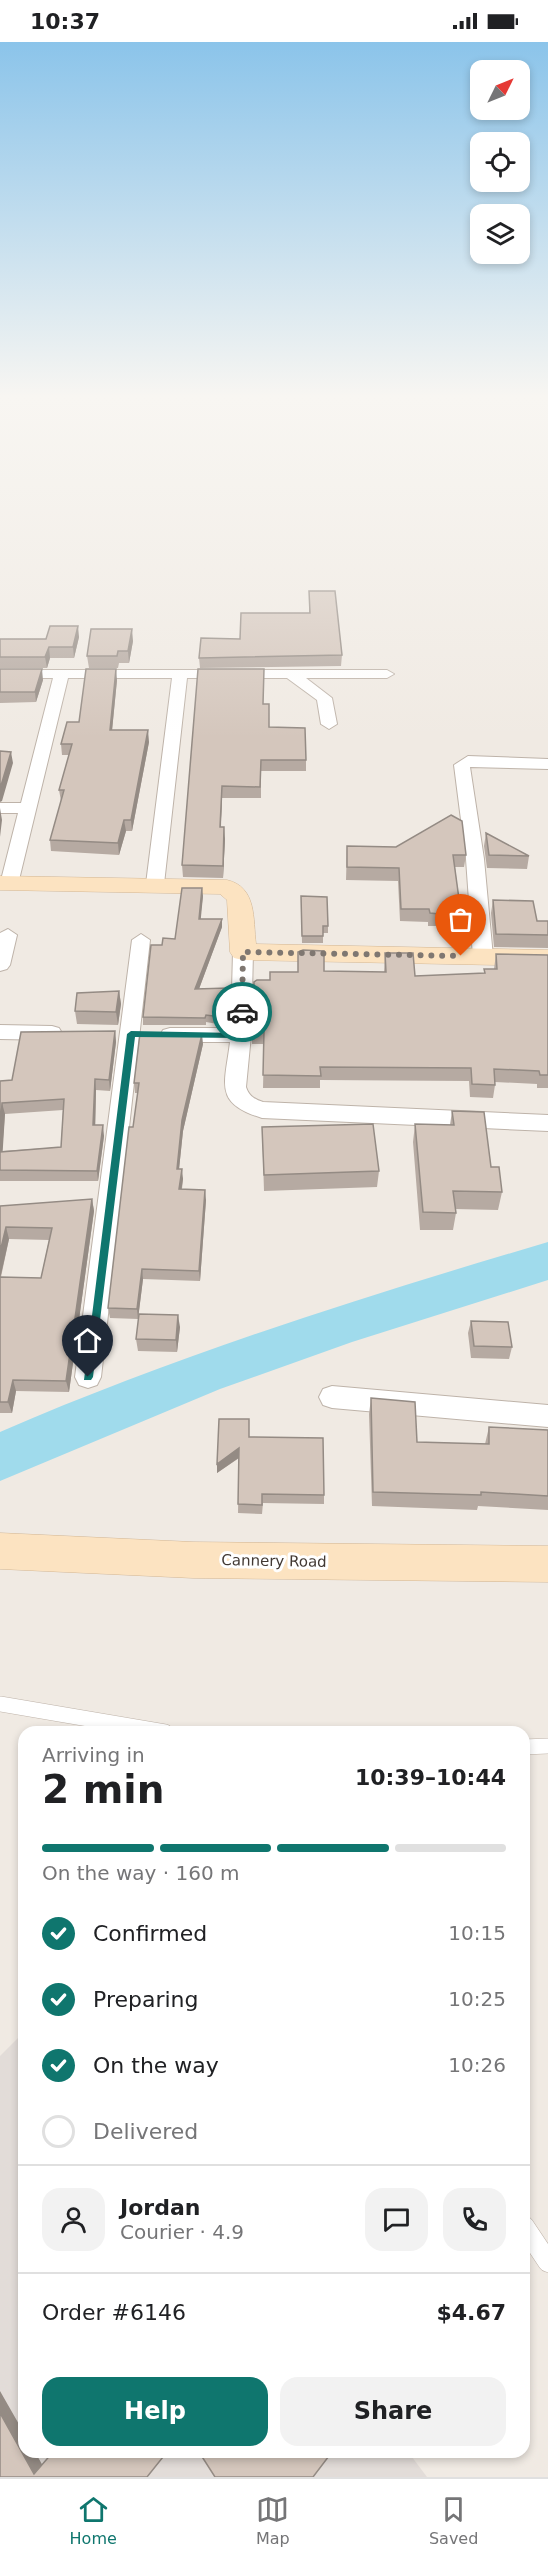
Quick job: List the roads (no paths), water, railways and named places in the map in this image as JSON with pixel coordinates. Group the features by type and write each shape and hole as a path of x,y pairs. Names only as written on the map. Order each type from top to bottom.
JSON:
{"street":[{"path":"0,674 387,674"},
{"path":"62,674 28,808 4,884 155,884 227,887 234,891 239,898 242,916 243,952 241,1035 235,1087 238,1097 247,1105 262,1110 548,1123"},
{"path":"155,884 180,675"},
{"path":"290,675 324,698 329,724"},
{"path":"483,957 475,859 462,765 468,761 548,764"},
{"path":"0,808 28,808"},
{"path":"0,965 8,935"},
{"path":"88,1377 141,940"},
{"path":"243,952 548,958"},
{"path":"0,1032 72,1033"},
{"path":"107,1034 241,1035"},
{"path":"332,1397 548,1416"},
{"name":"Cannery Road","path":"0,1551 193,1560 548,1564"}],"lane":[{"path":"0,1704 130,1726"},
{"path":"530,1747 548,1746"},
{"path":"530,2235 548,2262"}],"waterway":[{"path":"0,1457 202,1374 340,1326 548,1261"}]}
